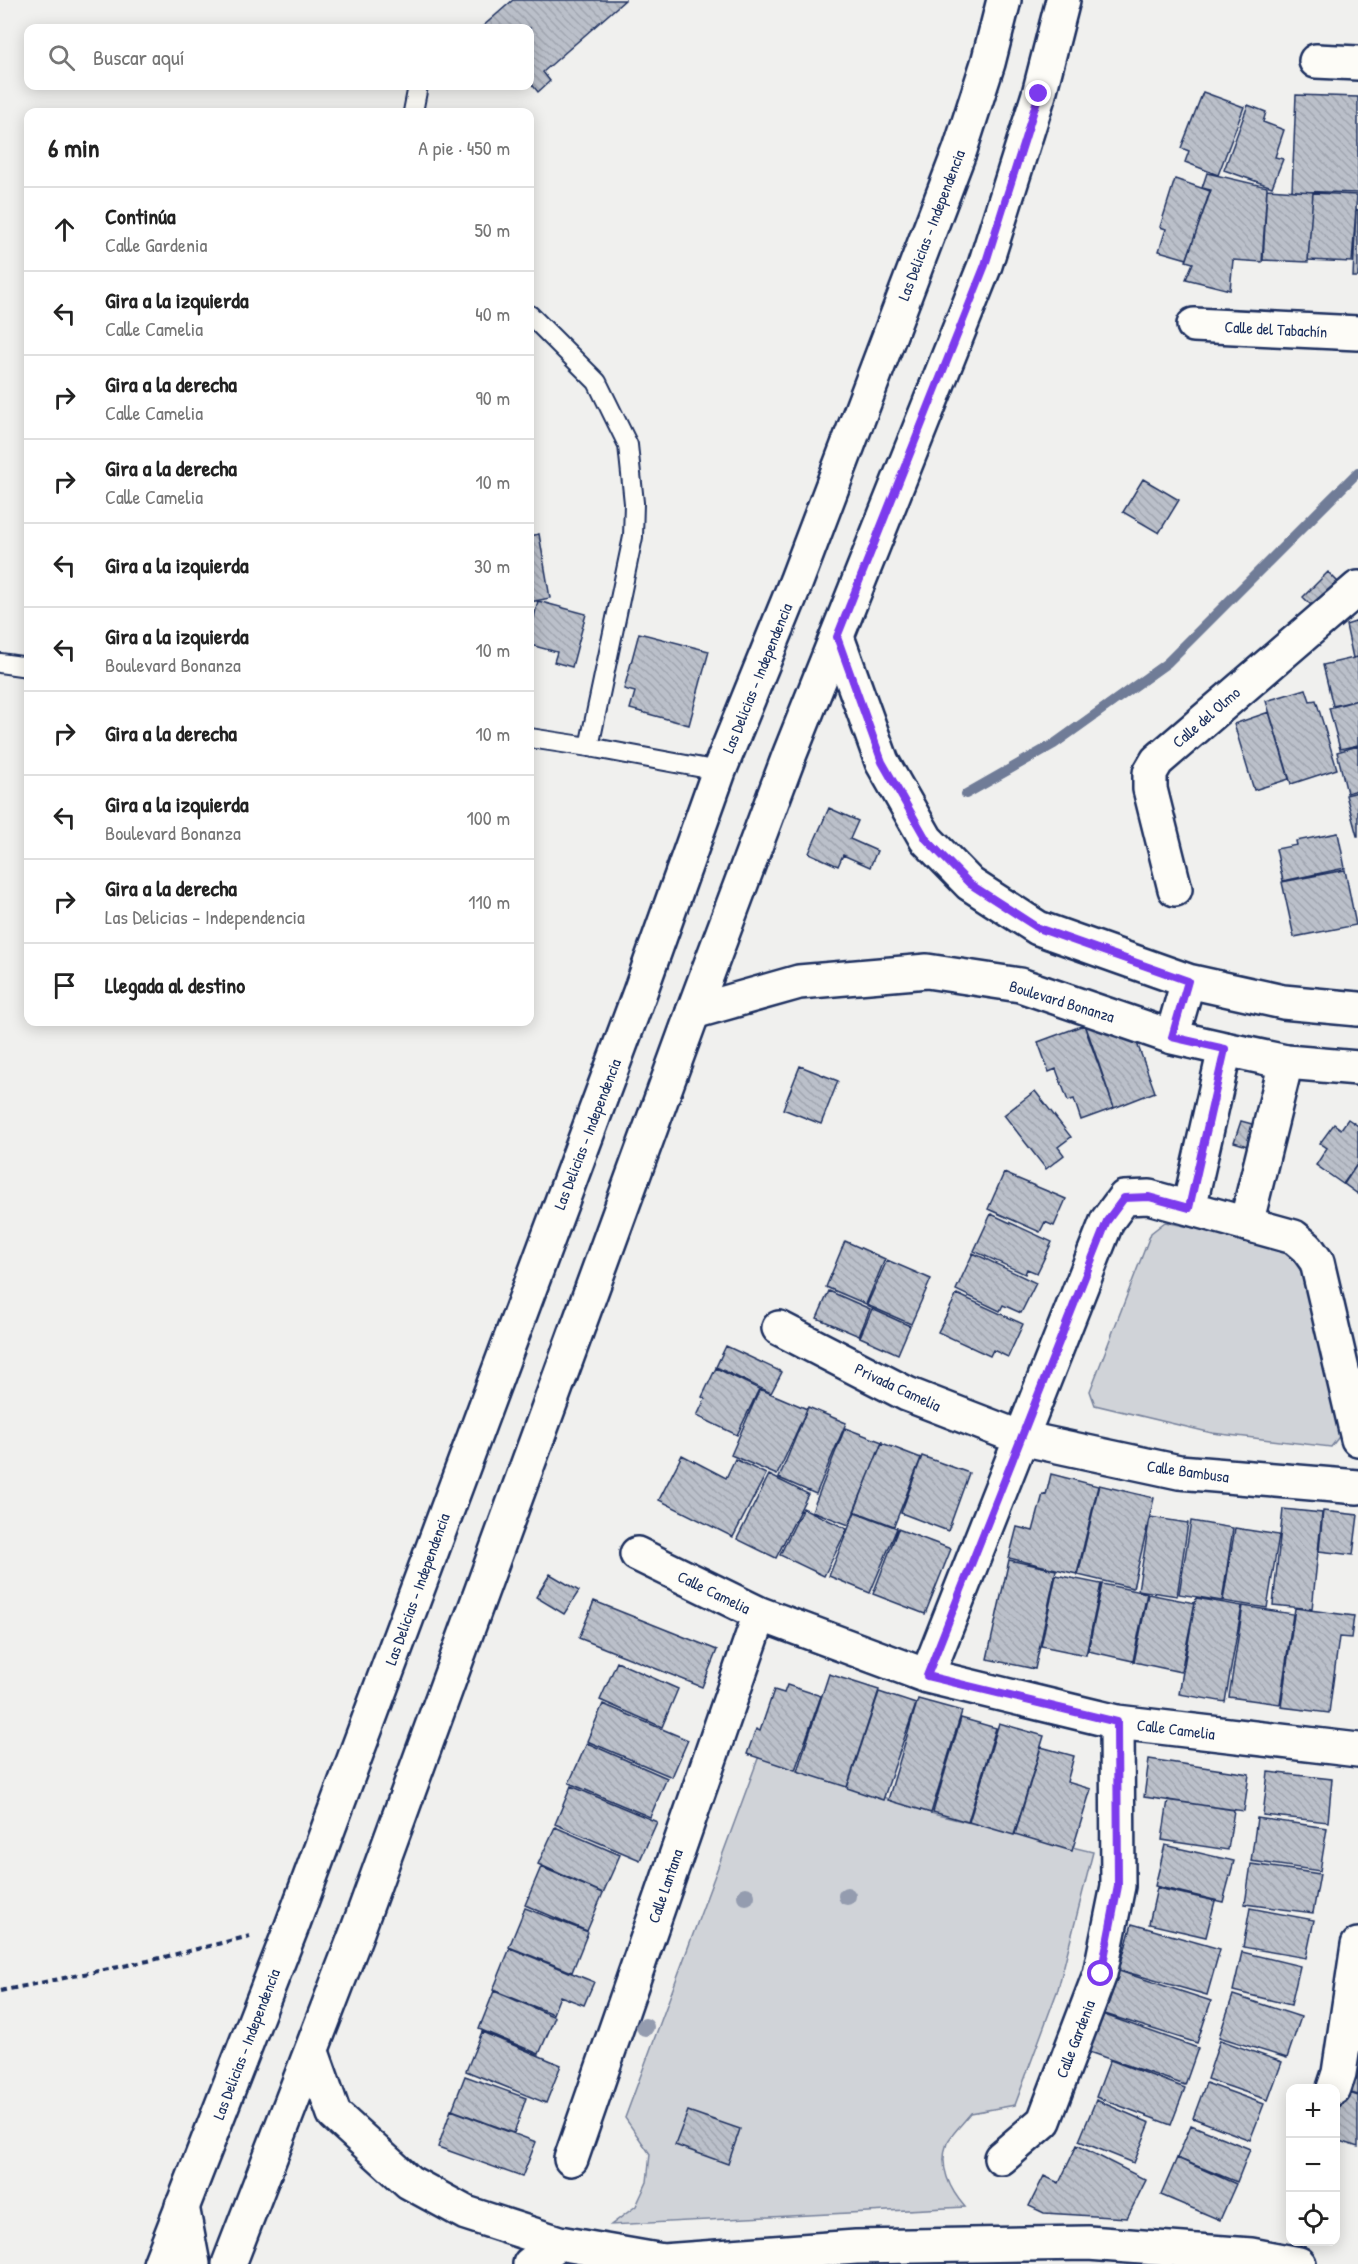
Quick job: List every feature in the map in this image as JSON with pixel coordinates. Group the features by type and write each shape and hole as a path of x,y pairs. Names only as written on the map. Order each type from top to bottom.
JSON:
{"street":[{"name":"Las Delicias - Independencia","path":"160,2264 291,1926 640,992 719,771 796,582 960,150 988,63 1004,0"},
{"path":"229,2264 312,2052 789,756 985,265 1039,94 1064,0"},
{"path":"1316,61 1358,63"},
{"name":"Calle del Tabachín","path":"1194,326 1358,333"},
{"name":"Calle del Olmo","path":"1175,889 1150,789 1150,773 1157,761 1358,588"},
{"path":"837,637 882,762 926,839 970,884 1038,928 1188,981 1283,1002 1358,1009"},
{"name":"Boulevard Bonanza","path":"693,1012 799,982 927,971 1020,985 1172,1037 1225,1049 1286,1062 1358,1068"},
{"path":"1172,1037 1188,981"},
{"path":"1189,1208 1225,1049"},
{"path":"1246,1224 1286,1062"},
{"path":"927,1676 1107,1221 1124,1198 1149,1197 1294,1237 1307,1248 1317,1262 1358,1439"},
{"name":"Privada Camelia","path":"779,1328 907,1394 1021,1438"},
{"name":"Calle Bambusa","path":"1021,1438 1179,1472 1358,1488"},
{"name":"Calle Camelia","path":"637,1554 760,1614 927,1676 1117,1722 1358,1750"},
{"name":"Calle Lantana","path":"571,2158 760,1614"},
{"name":"Calle Gardenia","path":"1001,2158 1044,2121 1101,1974 1118,1886 1117,1722"},
{"path":"1335,2084 1339,2073 1358,1946"},
{"path":"312,2052 334,2114 409,2182 466,2213 559,2243 663,2261 857,2255 1088,2243 1251,2255 1299,2264"},
{"path":"182,2206 193,2264"},
{"path":"530,2264 559,2243"}],"lane":[{"path":"414,108 417,90"},
{"path":"534,319 597,382 627,445 634,503 633,537 589,747"},
{"path":"0,663 24,666"},
{"path":"534,739 719,771"}],"path":[{"path":"0,1991 148,1961 291,1926"}],"shaded area":[{"path":"1165,1222 1286,1247 1306,1265 1345,1429 1331,1447 1212,1433 1095,1405 1090,1391 1151,1233"},
{"path":"759,1756 937,1815 1093,1852 1058,1989 1015,2105 971,2113 947,2143 944,2160 947,2177 965,2207 611,2225 636,2206 647,2182 650,2154 625,2118"}],"building":[{"path":"513,0 625,0 543,72 550,81 538,92 534,87 534,24 486,24"},
{"path":"1203,92 1244,107 1218,175 1185,162 1189,151 1181,148"},
{"path":"1296,95 1358,97 1358,193 1292,191"},
{"path":"1248,105 1266,112 1263,122 1284,130 1275,157 1283,159 1272,187 1224,170"},
{"path":"1207,173 1267,187 1262,262 1233,260 1230,290 1186,279 1193,263 1186,261 1211,190 1202,188"},
{"path":"1175,179 1210,191 1187,259 1159,251 1166,229 1160,227"},
{"path":"1267,189 1313,192 1308,262 1263,260"},
{"path":"1313,193 1357,195 1352,262 1308,260"},
{"path":"1356,209 1358,210 1358,277 1353,277"},
{"path":"1143,479 1179,500 1159,533 1123,512"},
{"path":"539,534 550,598 534,601 534,535"},
{"path":"1328,572 1345,589 1320,614 1303,597"},
{"path":"538,601 586,614 572,667 554,662 557,652 534,646 534,618"},
{"path":"1358,621 1358,657 1353,658 1346,625"},
{"path":"639,633 709,651 689,725 630,709 635,692 624,689"},
{"path":"1358,657 1358,700 1333,706 1323,665"},
{"path":"1306,689 1310,701 1316,700 1337,769 1291,784 1266,701"},
{"path":"1358,700 1358,745 1340,749 1329,708"},
{"path":"1269,712 1289,779 1254,790 1234,724"},
{"path":"1358,746 1358,790 1347,793 1337,752"},
{"path":"1358,792 1358,836 1357,836 1346,795"},
{"path":"829,808 858,821 850,839 877,851 870,867 843,855 838,866 809,853"},
{"path":"1338,833 1345,868 1283,881 1276,849 1297,845 1296,841"},
{"path":"1345,870 1356,925 1294,937 1282,882"},
{"path":"1085,1024 1137,1043 1155,1092 1114,1108"},
{"path":"1084,1025 1114,1108 1081,1120 1074,1099 1068,1101 1056,1069 1049,1072 1038,1042"},
{"path":"800,1066 838,1081 821,1124 783,1109"},
{"path":"1035,1091 1071,1137 1058,1147 1064,1155 1046,1169 1004,1115"},
{"path":"1348,1119 1358,1126 1358,1163 1343,1184 1316,1165 1327,1148 1320,1143 1334,1124 1341,1129"},
{"path":"1241,1121 1263,1127 1257,1149 1234,1142"},
{"path":"1358,1163 1358,1194 1344,1184"},
{"path":"1004,1173 1066,1199 1054,1226 1045,1222 1040,1232 988,1209"},
{"path":"991,1214 1052,1242 1037,1273 1027,1269 1025,1274 974,1251"},
{"path":"845,1241 885,1259 866,1304 826,1287"},
{"path":"973,1253 1036,1283 1021,1313 1003,1305 1000,1311 956,1290"},
{"path":"887,1260 931,1279 911,1324 867,1305"},
{"path":"829,1291 870,1309 859,1336 817,1318"},
{"path":"957,1294 1023,1324 1008,1357 993,1350 990,1356 938,1332"},
{"path":"872,1309 910,1326 898,1354 860,1337"},
{"path":"726,1346 782,1372 771,1393 716,1367"},
{"path":"716,1368 759,1389 737,1435 697,1416 705,1399 702,1397"},
{"path":"760,1389 807,1409 777,1475 731,1455"},
{"path":"808,1407 846,1423 816,1494 779,1478"},
{"path":"845,1428 882,1442 849,1525 812,1511"},
{"path":"882,1443 921,1458 894,1526 854,1511"},
{"path":"682,1455 726,1478 735,1459 766,1474 733,1537 659,1500"},
{"path":"922,1456 969,1473 948,1531 901,1513"},
{"path":"1051,1474 1098,1486 1077,1574 1009,1558 1017,1527 1033,1531"},
{"path":"769,1475 808,1494 776,1558 737,1539"},
{"path":"1099,1485 1154,1498 1133,1588 1078,1575"},
{"path":"803,1508 847,1529 824,1576 780,1555"},
{"path":"1283,1509 1322,1513 1312,1609 1273,1605"},
{"path":"1323,1511 1358,1515 1353,1555 1319,1551"},
{"path":"855,1512 897,1528 870,1593 829,1576"},
{"path":"1150,1517 1188,1523 1177,1596 1138,1590"},
{"path":"1191,1521 1233,1528 1222,1601 1179,1594"},
{"path":"1235,1528 1279,1535 1267,1608 1223,1601"},
{"path":"898,1529 951,1549 925,1614 873,1594"},
{"path":"1009,1560 1056,1570 1035,1669 987,1659"},
{"path":"550,1574 579,1591 564,1614 536,1597"},
{"path":"1056,1575 1101,1584 1086,1655 1041,1646"},
{"path":"1102,1584 1147,1593 1133,1661 1088,1651"},
{"path":"1148,1594 1195,1603 1181,1672 1134,1662"},
{"path":"1196,1598 1242,1606 1225,1702 1179,1694"},
{"path":"594,1601 717,1650 702,1687 579,1638"},
{"path":"1243,1606 1293,1614 1280,1704 1229,1697"},
{"path":"1295,1608 1354,1616 1351,1638 1339,1637 1329,1713 1281,1707"},
{"path":"617,1662 678,1689 662,1727 600,1700"},
{"path":"829,1674 879,1690 847,1787 797,1771"},
{"path":"787,1685 821,1696 795,1770 747,1754 756,1729 760,1731 774,1690 784,1693"},
{"path":"879,1692 916,1704 883,1800 847,1788"},
{"path":"918,1699 962,1711 931,1813 888,1800"},
{"path":"603,1704 688,1740 672,1777 587,1741"},
{"path":"961,1718 996,1728 968,1822 933,1812"},
{"path":"999,1723 1044,1736 1014,1835 969,1822"},
{"path":"587,1743 667,1778 650,1817 569,1783"},
{"path":"1041,1747 1074,1756 1067,1782 1091,1789 1072,1851 1015,1834"},
{"path":"1149,1759 1249,1774 1244,1811 1144,1797"},
{"path":"1268,1772 1332,1779 1328,1822 1263,1815"},
{"path":"571,1786 657,1822 640,1860 555,1824"},
{"path":"1168,1800 1234,1810 1228,1850 1162,1840"},
{"path":"1257,1818 1327,1828 1320,1871 1251,1861"},
{"path":"555,1827 620,1855 603,1893 538,1864"},
{"path":"1165,1845 1234,1861 1223,1902 1155,1886"},
{"path":"1251,1864 1320,1874 1313,1913 1245,1904"},
{"path":"541,1867 603,1893 587,1931 525,1905"},
{"path":"1157,1888 1215,1901 1206,1937 1149,1924"},
{"path":"525,1908 588,1932 572,1972 509,1947"},
{"path":"1250,1908 1314,1920 1306,1958 1243,1947"},
{"path":"1132,1924 1220,1949 1207,1995 1119,1970"},
{"path":"510,1948 594,1982 584,2005 560,1996 553,2014 493,1990"},
{"path":"1242,1952 1300,1966 1291,2005 1233,1991"},
{"path":"1119,1971 1211,2001 1197,2043 1105,2014"},
{"path":"494,1991 555,2017 539,2054 479,2029"},
{"path":"1233,1995 1301,2017 1287,2058 1219,2037"},
{"path":"1099,2013 1198,2048 1185,2085 1086,2051"},
{"path":"482,2032 561,2065 546,2103 466,2071"},
{"path":"1220,2040 1282,2062 1268,2100 1207,2079"},
{"path":"1110,2060 1185,2088 1171,2125 1096,2097"},
{"path":"1346,2064 1358,2068 1358,2095 1340,2090"},
{"path":"465,2076 526,2098 514,2133 452,2110"},
{"path":"1206,2083 1264,2104 1250,2140 1193,2118"},
{"path":"1344,2091 1358,2096 1358,2147 1340,2141 1340,2104"},
{"path":"1096,2100 1150,2123 1134,2163 1079,2141"},
{"path":"451,2110 536,2142 522,2177 438,2147"},
{"path":"688,2111 740,2129 728,2164 675,2145"},
{"path":"1191,2125 1250,2149 1237,2182 1177,2158"},
{"path":"1077,2145 1146,2180 1127,2218 1044,2213 1029,2206 1044,2176 1059,2183"},
{"path":"1177,2158 1236,2184 1220,2220 1161,2195"}],"waterway":[{"path":"966,794 1054,744 1167,663 1358,472"}],"route":[{"path":"1039,94 985,265 837,637 882,762 926,839 970,884 1038,928 1188,981 1172,1037 1225,1049 1189,1208 1149,1197 1124,1198 1107,1221 927,1676 1117,1722 1118,1886 1101,1974"}]}
